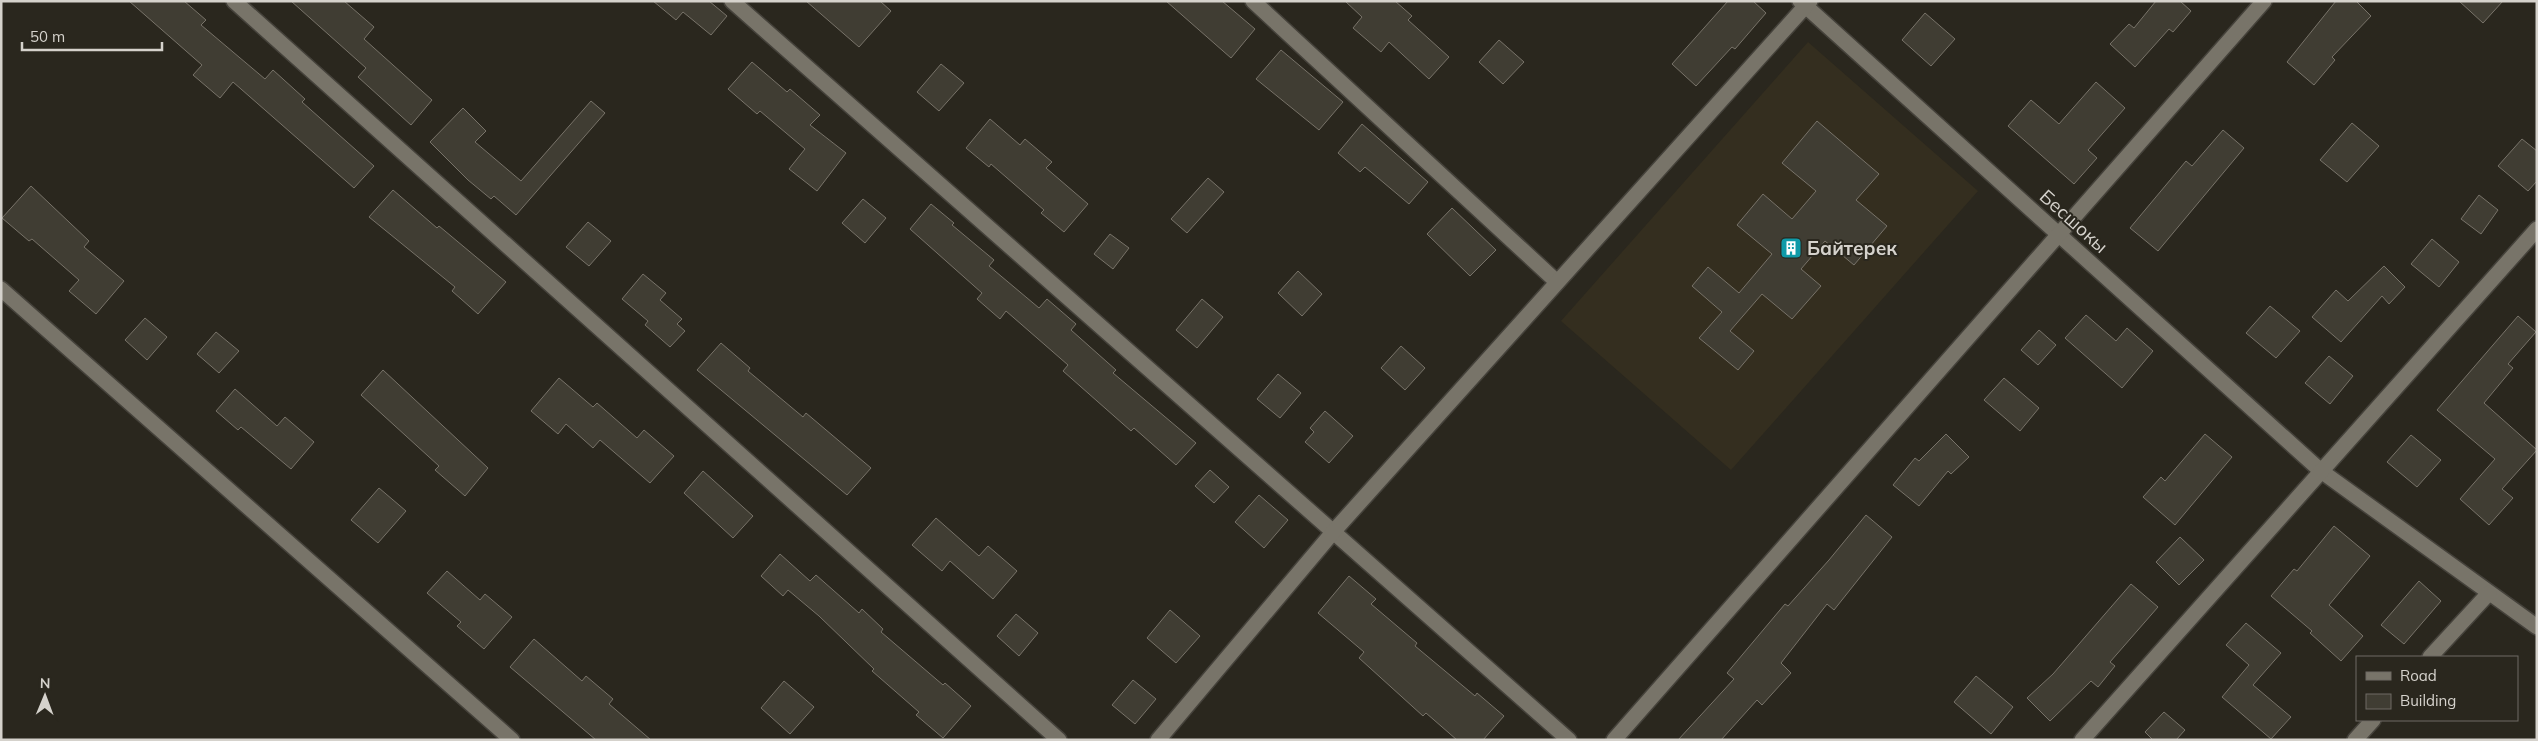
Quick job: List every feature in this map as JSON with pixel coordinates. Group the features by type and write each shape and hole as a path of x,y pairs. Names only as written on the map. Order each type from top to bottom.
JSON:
{"street":[{"path":"234,1 1059,740"},
{"path":"732,1 1569,740"},
{"path":"1253,1 1558,282"},
{"path":"1614,740 2264,1"},
{"path":"1158,740 1334,531 1805,3"},
{"name":"Бесшокы","path":"1805,3 2321,471 2537,627"},
{"path":"2082,740 2537,229"},
{"path":"1,289 512,740"},
{"path":"2431,656 2489,593"},
{"path":"2355,740 2372,721"}],"shaded area":[{"path":"1808,42 1978,191 1731,470 1561,321"}],"building":[{"path":"129,1 184,1 206,20 201,25 265,79 273,70 305,99 302,102 374,166 354,188 233,82 220,98 193,75 202,65"},
{"path":"291,1 344,1 374,27 364,39 432,100 411,125 358,77 366,68"},
{"path":"653,1 709,1 727,16 711,35 683,12 676,20"},
{"path":"806,1 880,1 891,11 859,47"},
{"path":"1166,1 1222,1 1255,29 1231,58"},
{"path":"1345,1 1395,1 1412,16 1408,20 1449,57 1429,79 1389,42 1381,52 1353,28 1362,17"},
{"path":"1728,1 1753,1 1766,13 1735,49 1732,47 1696,86 1672,64"},
{"path":"2156,1 2180,1 2191,11 2173,32 2169,29 2135,67 2110,44 2129,24 2134,28"},
{"path":"2336,1 2356,1 2371,16 2332,57 2335,60 2314,85 2287,62"},
{"path":"2459,1 2503,1 2483,23"},
{"path":"1925,13 1955,39 1931,66 1902,40"},
{"path":"1499,40 1524,62 1503,84 1479,62"},
{"path":"1281,50 1343,102 1319,130 1256,79"},
{"path":"752,62 787,92 790,89 820,115 810,125 846,153 817,191 789,169 805,149 760,111 757,114 728,89"},
{"path":"941,64 964,83 939,111 917,92"},
{"path":"2096,82 2125,108 2088,150 2097,158 2074,184 2008,126 2031,100 2059,124"},
{"path":"591,101 605,113 516,215 494,196 491,199 468,180 430,142 463,108 486,131 475,142 521,181"},
{"path":"990,119 1020,145 1025,139 1052,162 1046,168 1088,204 1064,232 1041,213 1044,210 991,164 989,167 966,148"},
{"name":"Байтерек","path":"1817,121 1879,174 1856,200 1887,226 1854,265 1825,241 1801,269 1821,286 1792,319 1762,294 1730,331 1754,351 1738,370 1699,338 1722,312 1692,286 1708,267 1739,293 1772,254 1737,225 1763,194 1792,219 1816,191 1782,163"},
{"path":"2352,123 2379,146 2347,182 2320,160"},
{"path":"1362,124 1428,182 1409,204 1365,167 1360,172 1338,153"},
{"path":"2223,130 2244,148 2158,251 2130,228 2186,161 2192,166"},
{"path":"2522,139 2537,151 2537,181 2528,191 2498,166"},
{"path":"1208,178 1224,192 1187,233 1171,219"},
{"path":"31,186 89,241 84,247 124,281 96,314 69,291 79,280 32,239 29,241 2,218"},
{"path":"393,190 437,228 439,226 506,282 478,314 452,291 455,287 369,217"},
{"path":"2479,195 2498,210 2481,234 2461,219"},
{"path":"863,199 886,218 865,243 842,223"},
{"path":"931,204 954,223 952,225 994,260 989,266 1039,308 1047,299 1076,324 1071,330 1116,370 1113,373 1196,443 1176,465 1134,428 1131,431 1063,371 1068,365 1006,311 1000,319 977,299 982,293 910,229"},
{"path":"1452,208 1496,250 1470,276 1427,234"},
{"path":"588,222 611,241 589,266 566,247"},
{"path":"1110,234 1129,248 1113,269 1094,254"},
{"path":"2432,239 2459,262 2439,287 2411,264"},
{"path":"2384,266 2405,287 2389,304 2382,296 2341,342 2312,317 2336,290 2348,301"},
{"path":"1298,271 1322,294 1302,316 1278,293"},
{"path":"643,274 666,293 660,300 682,319 677,324 685,331 670,347 645,325 648,321 622,299"},
{"path":"1202,299 1223,317 1197,348 1176,330"},
{"path":"2270,306 2300,331 2276,358 2246,333"},
{"path":"2086,315 2116,341 2127,328 2153,351 2122,388 2065,338"},
{"path":"2518,316 2536,332 2508,364 2513,368 2484,403 2537,450 2502,489 2513,498 2489,525 2460,499 2495,459 2437,410"},
{"path":"145,318 167,337 147,360 125,340"},
{"path":"2039,330 2056,345 2038,365 2021,350"},
{"path":"216,332 239,351 219,373 197,354"},
{"path":"721,343 750,368 748,371 803,417 806,413 871,468 847,495 697,370"},
{"path":"1401,346 1425,368 1405,390 1381,368"},
{"path":"2329,356 2353,376 2330,404 2305,383"},
{"path":"383,370 488,468 465,496 435,470 439,466 361,395"},
{"path":"1278,374 1301,393 1280,418 1257,399"},
{"path":"559,378 593,407 597,403 637,438 644,430 674,456 650,483 600,440 593,448 566,424 558,434 531,411"},
{"path":"2004,378 2039,408 2020,431 1984,400"},
{"path":"235,389 277,426 285,417 314,442 291,469 241,427 238,430 216,411"},
{"path":"1325,411 1353,436 1329,463 1305,442 1314,432 1310,428"},
{"path":"1946,434 1969,457 1951,474 1948,471 1919,506 1893,485 1915,458 1919,461"},
{"path":"2205,434 2232,457 2175,525 2143,497 2161,477 2165,481"},
{"path":"2411,435 2441,460 2417,487 2387,462"},
{"path":"1210,470 1229,487 1214,503 1195,486"},
{"path":"703,471 753,516 733,538 684,493"},
{"path":"379,488 406,511 378,543 351,520"},
{"path":"1259,495 1288,520 1264,548 1235,522"},
{"path":"1866,515 1892,537 1834,610 1827,604 1781,663 1791,673 1762,705 1757,700 1721,740 1678,740 1734,679 1727,673 1785,604 1788,606"},
{"path":"936,518 979,556 988,546 1017,571 993,599 950,561 942,571 912,545"},
{"path":"2334,526 2370,556 2329,605 2363,636 2341,661 2310,633 2312,631 2271,596 2294,569 2297,571"},
{"path":"2180,537 2204,560 2179,585 2156,562"},
{"path":"780,554 810,581 816,575 859,613 862,609 883,629 881,632 943,685 945,683 971,706 943,738 916,715 919,712 872,671 874,669 819,616 788,590 783,596 761,576"},
{"path":"447,571 480,600 485,594 512,617 484,649 457,626 461,622 427,593"},
{"path":"1349,576 1376,599 1371,604 1417,643 1415,646 1475,696 1477,693 1504,716 1483,740 1457,740 1426,713 1423,716 1359,658 1364,652 1318,613"},
{"path":"2419,581 2441,601 2404,644 2381,625"},
{"path":"2131,584 2158,607 2110,662 2115,666 2098,687 2091,681 2050,721 2027,698 2053,674"},
{"path":"1170,610 1200,636 1176,663 1147,638"},
{"path":"1016,614 1038,633 1019,656 997,636"},
{"path":"2246,623 2281,653 2253,685 2291,717 2271,739 2222,697 2249,665 2226,645"},
{"path":"534,639 582,681 586,676 613,699 609,704 651,740 596,740 510,667"},
{"path":"1976,676 2013,707 1991,734 1954,702"},
{"path":"1133,680 1156,699 1135,724 1112,705"},
{"path":"784,681 814,707 790,734 761,708"},
{"path":"2164,712 2185,730 2176,740 2153,740 2145,732"}],"place":[{"name":"Байтерек","path":"1791,248"}]}
